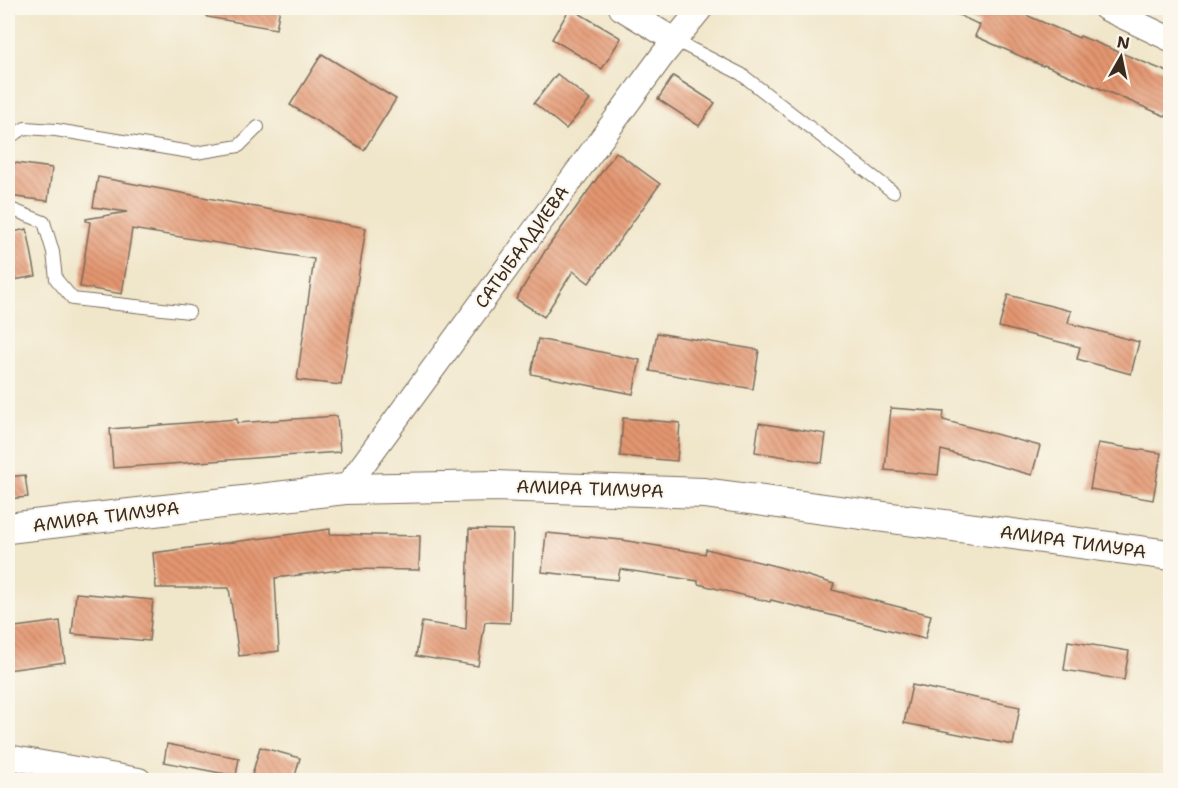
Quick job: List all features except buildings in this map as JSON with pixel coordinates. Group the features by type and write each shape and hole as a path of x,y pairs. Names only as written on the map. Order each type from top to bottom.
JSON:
{"street":[{"path":"621,8 675,40"},
{"name":"САТЫБАЛДИЕВА","path":"345,489 675,40 702,8"},
{"path":"1105,8 1140,14 1170,39"},
{"name":"АМИРА ТИМУРА","path":"8,528 345,489 495,486 705,493 1170,555"},
{"path":"8,757 139,780"}],"lane":[{"path":"675,40 741,74 892,192"},
{"path":"8,138 25,128 56,130 196,153 239,146 258,127"},
{"path":"8,208 44,222 53,252 56,279 73,299 189,312"}]}
